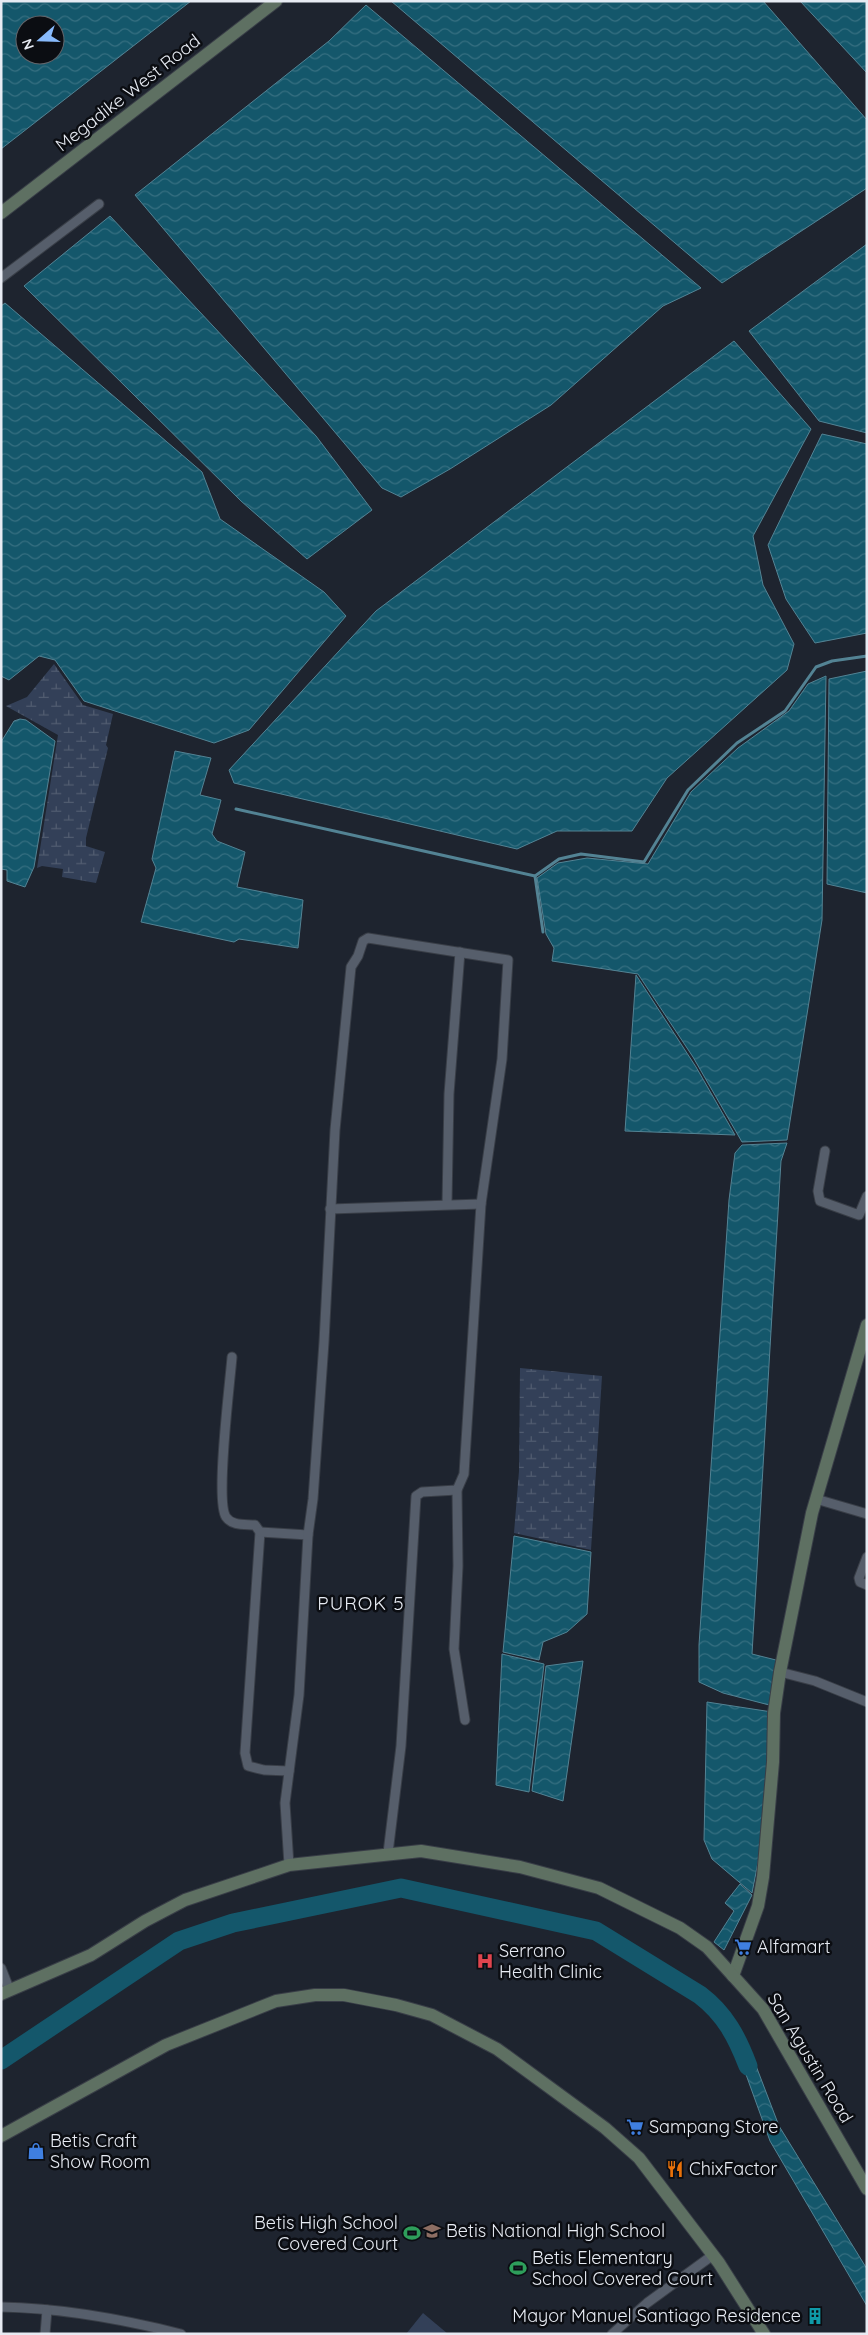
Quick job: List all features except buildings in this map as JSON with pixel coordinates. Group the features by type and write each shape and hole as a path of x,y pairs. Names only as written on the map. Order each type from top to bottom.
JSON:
{"street":[{"name":"Megadike West Road","path":"1,213 276,1"},
{"path":"1,278 99,204"},
{"path":"289,1865 285,1803 299,1695 308,1535 313,1499 324,1352 335,1130 351,967 358,956 363,941 368,938 508,960 502,1059 481,1204 464,1474 457,1490 458,1566 454,1649 465,1720"},
{"path":"447,1204 449,1094 460,952"},
{"path":"825,1151 818,1191 820,1200 860,1215 867,1196"},
{"path":"330,1209 481,1204"},
{"path":"733,1976 758,1906 764,1877 773,1762 774,1713 780,1672 816,1499 867,1325"},
{"path":"232,1357 222,1487 223,1508 226,1517 234,1524 255,1525 260,1532 244,1753 246,1763 254,1769 289,1771"},
{"path":"388,1853 401,1746 416,1496 422,1492 457,1490"},
{"path":"816,1499 867,1514"},
{"path":"260,1532 308,1535"},
{"path":"867,1557 859,1578 860,1582 867,1585"},
{"path":"780,1672 815,1681 867,1702"},
{"name":"San Agustin Road","path":"5,1993 91,1955 145,1921 185,1900 289,1865 421,1851 520,1866 599,1888 680,1928 706,1948 763,2009 867,2189"},
{"path":"1,1968 5,1993"},
{"path":"1,2136 166,2045 276,2001 315,1995 360,1997 432,2015 497,2049 605,2128 639,2158 713,2255 764,2334"},
{"path":"612,2334 641,2309 713,2255"},
{"path":"1,2307 47,2310 113,2318 150,2330 181,2334"},
{"path":"45,2334 47,2310"}],"green space":[{"path":"54,664 83,705 113,714 106,745 108,748 86,838 86,846 105,852 96,883 62,877 63,869 42,866 37,868 58,735 6,706 27,697"},
{"path":"520,1368 602,1376 591,1550 514,1533 519,1471"},
{"path":"423,2313 448,2334 406,2334"}],"water":[{"path":"1,1 191,1 1,149"},
{"path":"391,1 763,1 867,120 867,188 722,283"},
{"path":"800,1 867,1 867,73"},
{"path":"366,5 701,288 663,306 551,405 450,469 401,497 382,488 135,195 329,41"},
{"path":"110,216 316,436 372,510 307,559 241,501 24,286"},
{"path":"867,244 867,433 819,421 749,331"},
{"path":"5,303 202,472 220,519 324,592 346,616 249,730 214,743 84,701 55,660 39,656 9,680 1,676 1,306"},
{"path":"734,341 811,429 753,536 763,585 794,644 787,670 667,778 632,831 557,831 517,849 234,783 229,770 376,611"},
{"path":"822,434 867,444 867,633 815,643 786,599 768,545"},
{"path":"867,671 867,893 827,884 829,679"},
{"path":"826,676 822,920 787,1140 742,1142 693,1057 638,974 552,961 554,948 546,934 537,878 558,863 587,858 648,864 691,792 738,748 789,711 808,684"},
{"path":"26,720 55,741 34,867 25,887 7,881 7,870 1,869 1,742 14,721"},
{"path":"175,751 211,758 200,795 221,800 212,834 217,841 245,852 237,887 303,900 298,948 239,939 234,942 141,922 156,868 152,859"},
{"path":"636,975 696,1067 735,1135 625,1131"},
{"path":"787,1143 781,1161 752,1654 776,1660 773,1706 723,1693 699,1682 699,1645 729,1200 735,1153 742,1145"},
{"path":"514,1536 591,1552 587,1614 567,1632 543,1642 539,1660 503,1652"},
{"path":"502,1654 544,1664 529,1792 496,1785"},
{"path":"583,1661 563,1801 532,1791 546,1666"},
{"path":"707,1702 772,1712 760,1852 752,1893 712,1859 704,1840"},
{"path":"740,1884 752,1895 724,1950 714,1942 734,1911 725,1903"},
{"path":"742,2040 753,2058 779,2126 867,2269 867,2306 770,2141 735,2044"}],"waterway":[{"path":"236,809 535,876 559,859 581,854 644,862 688,790 737,743 785,711 816,667 832,661 867,656"},
{"path":"535,876 543,932"},
{"path":"1,2060 179,1941 233,1923 401,1888 596,1931 709,2002 729,2027 748,2066"}],"place":[{"name":"Alfamart","path":"743,1947"},
{"name":"Serrano Health Clinic","path":"485,1961"},
{"name":"Sampang Store","path":"635,2127"},
{"name":"Betis Craft Show Room","path":"36,2151"},
{"name":"ChixFactor","path":"675,2169"},
{"name":"Betis National High School","path":"432,2231"},
{"name":"Betis High School Covered Court","path":"412,2233"},
{"name":"Betis Elementary School Covered Court","path":"518,2268"},
{"name":"Mayor Manuel Santiago Residence","path":"815,2316"}],"district":[{"name":"PUROK 5","path":"361,1603"}]}
